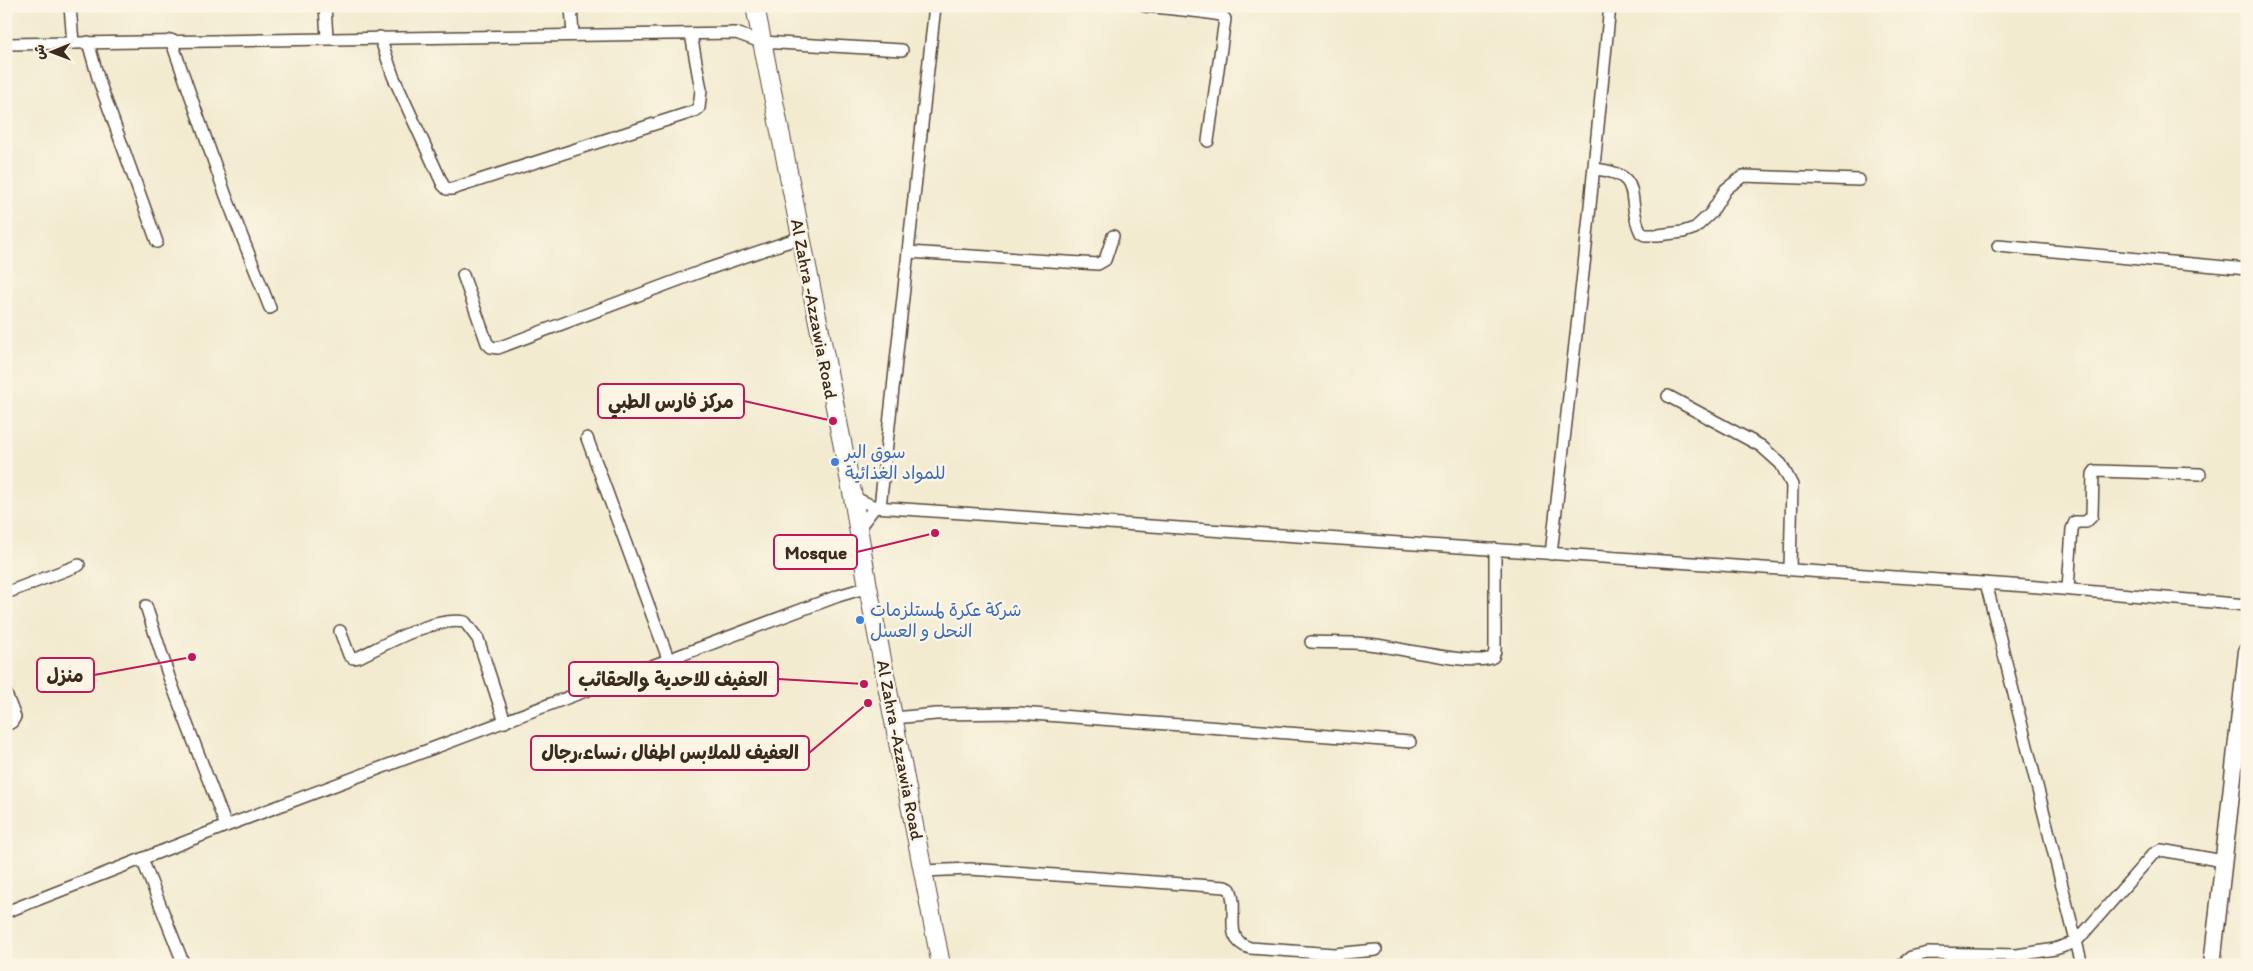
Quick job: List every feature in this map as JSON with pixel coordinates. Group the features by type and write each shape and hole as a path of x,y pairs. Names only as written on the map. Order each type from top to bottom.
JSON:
{"main road":[{"name":"Al Zahra -Azzawia Road","path":"756,14 852,497 941,965"}],"street":[{"path":"70,6 73,43"},
{"path":"325,6 327,38"},
{"path":"571,6 573,35"},
{"path":"858,528 878,507 936,6"},
{"path":"1145,6 1202,9 1221,15 1225,19 1208,141"},
{"path":"1551,554 1594,169 1610,6"},
{"path":"736,33 756,14"},
{"path":"6,44 171,40 736,33 761,42 902,50"},
{"path":"380,37 394,76 443,185 448,189 452,189 695,111 699,108 701,90 691,34"},
{"path":"171,40 226,196 270,308"},
{"path":"88,42 99,81 157,242"},
{"path":"1594,169 1607,170 1627,181 1634,196 1638,227 1641,233 1649,236 1683,232 1695,228 1711,212 1726,189 1743,176 1859,180"},
{"path":"908,252 1098,264 1105,260 1113,236"},
{"path":"463,275 487,343 491,347 498,348 705,270 800,238"},
{"path":"1998,246 2247,269"},
{"path":"1668,396 1761,446 1781,464 1792,485 1790,569"},
{"path":"587,438 670,661"},
{"path":"2068,590 2072,529 2075,522 2086,522 2092,516 2093,474 2095,471 2200,474"},
{"path":"852,497 878,507 1986,583 2247,605"},
{"path":"1311,642 1375,645 1469,660 1488,660 1493,657 1495,651 1494,549"},
{"path":"6,593 79,565"},
{"path":"1986,583 2082,965"},
{"path":"6,912 226,826 670,661 838,596 868,587"},
{"path":"146,606 169,677 226,826"},
{"path":"340,631 349,655 353,658 434,625 456,620 466,622 478,639 505,722"},
{"path":"2212,965 2247,652"},
{"path":"6,694 15,717 12,722 6,725"},
{"path":"894,718 936,714 1019,713 1410,742"},
{"path":"1901,965 1912,957 1928,953 2017,955 2055,949 2076,942 2153,854 2162,850 2223,861"},
{"path":"142,858 184,965"},
{"path":"923,871 970,869 1225,887 1230,889 1233,895 1235,940 1240,945 1250,948 1334,954 1376,950"}],"place":[{"name":"مركز فارس الطبي","path":"833,421"},
{"name":"سوق البر للمواد الغذائية","path":"835,462"},
{"name":"Mosque","path":"935,533"},
{"name":"شركة عكرة لمستلزمات النحل و العسل","path":"860,620"},
{"name":"منزل","path":"192,657"},
{"name":"العفيف للاحدية والحقائب","path":"864,684"},
{"name":"العفيف للملابس اطفال ،نساء،رجال","path":"868,703"}]}
